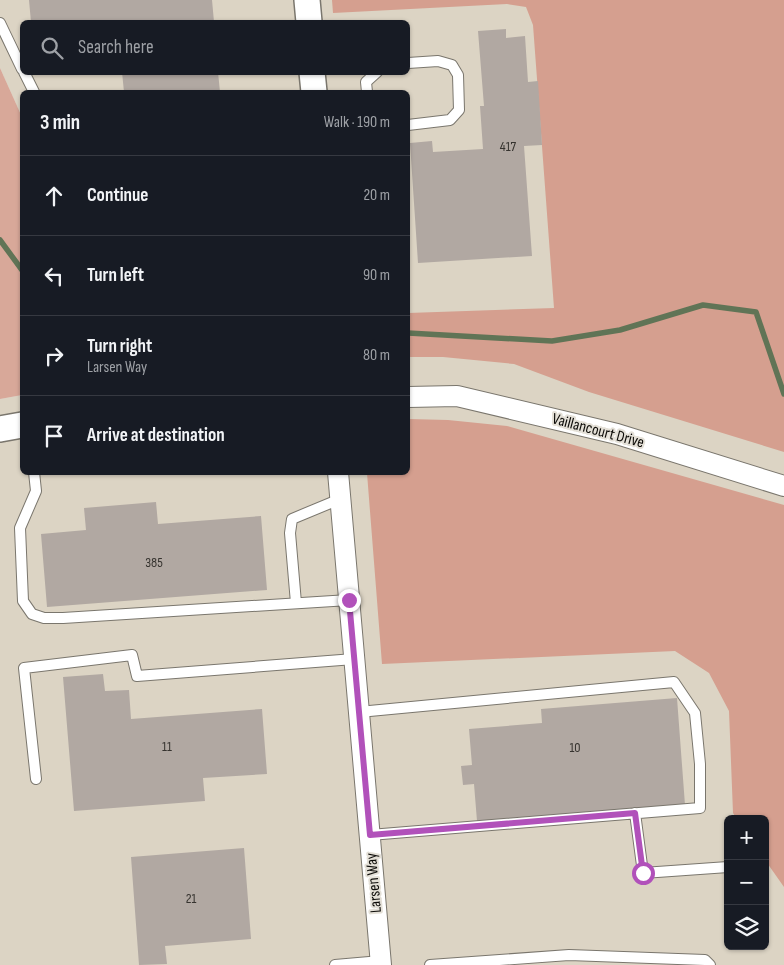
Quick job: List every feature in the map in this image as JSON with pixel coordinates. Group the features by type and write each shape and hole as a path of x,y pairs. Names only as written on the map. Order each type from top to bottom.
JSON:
{"street":[{"path":"307,0 308,20"},
{"path":"312,75 314,90"},
{"name":"Vaillancourt Drive","path":"410,397 457,396 598,429 784,486"},
{"path":"0,429 20,425"},
{"name":"Larsen Way","path":"338,475 381,963"}],"lane":[{"path":"0,23 20,65"},
{"path":"410,63 438,61 452,65 458,75 459,110 450,120 410,125"},
{"path":"26,75 33,90"},
{"path":"367,90 366,82 374,75"},
{"path":"34,475 36,491 20,528 23,601 32,614 44,618 63,618 349,600"},
{"path":"296,603 290,532 292,519 340,499"},
{"path":"36,778 24,668 132,655 137,676 354,659"},
{"path":"359,712 674,682 695,713 700,764 700,808 370,835"},
{"path":"635,813 643,873 724,867"},
{"path":"430,965 569,954 705,960 710,965"},
{"path":"335,965 381,963"}],"shaded area":[{"path":"0,0 784,0 784,965 0,965 0,399 20,395 20,475 410,475 410,90 20,90 20,113 0,68"},
{"path":"332,0 784,0 784,452 589,392 514,364 443,357 410,357 410,313 554,308 533,25 526,7 507,4 333,13"},
{"path":"0,68 20,113 20,395 0,399"},
{"path":"410,419 448,420 507,426 784,505 784,887 769,866 769,815 734,815 733,813 729,711 709,673 675,651 382,664 367,475 410,475"}],"building":[{"path":"29,0 212,0 214,20 31,20"},
{"path":"506,29 506,38 525,36 528,82 538,81 542,145 524,146 532,256 418,263 410,143 432,141 433,152 483,149 480,106 484,106 478,31"},
{"path":"122,75 218,75 220,90 124,90"},
{"path":"156,502 158,524 261,516 267,590 47,607 41,534 86,530 84,508"},
{"path":"103,674 105,691 129,690 131,719 262,709 267,774 203,778 205,801 74,811 63,677"},
{"path":"677,698 685,805 477,821 474,784 463,785 461,766 472,765 469,729 542,723 541,709"},
{"path":"244,848 251,939 165,946 167,964 139,965 131,857"}],"waterway":[{"path":"0,240 20,267"},
{"path":"410,333 552,341 620,330 703,305 756,312 784,394"}],"route":[{"path":"349,600 370,835 635,813 643,873"}]}
